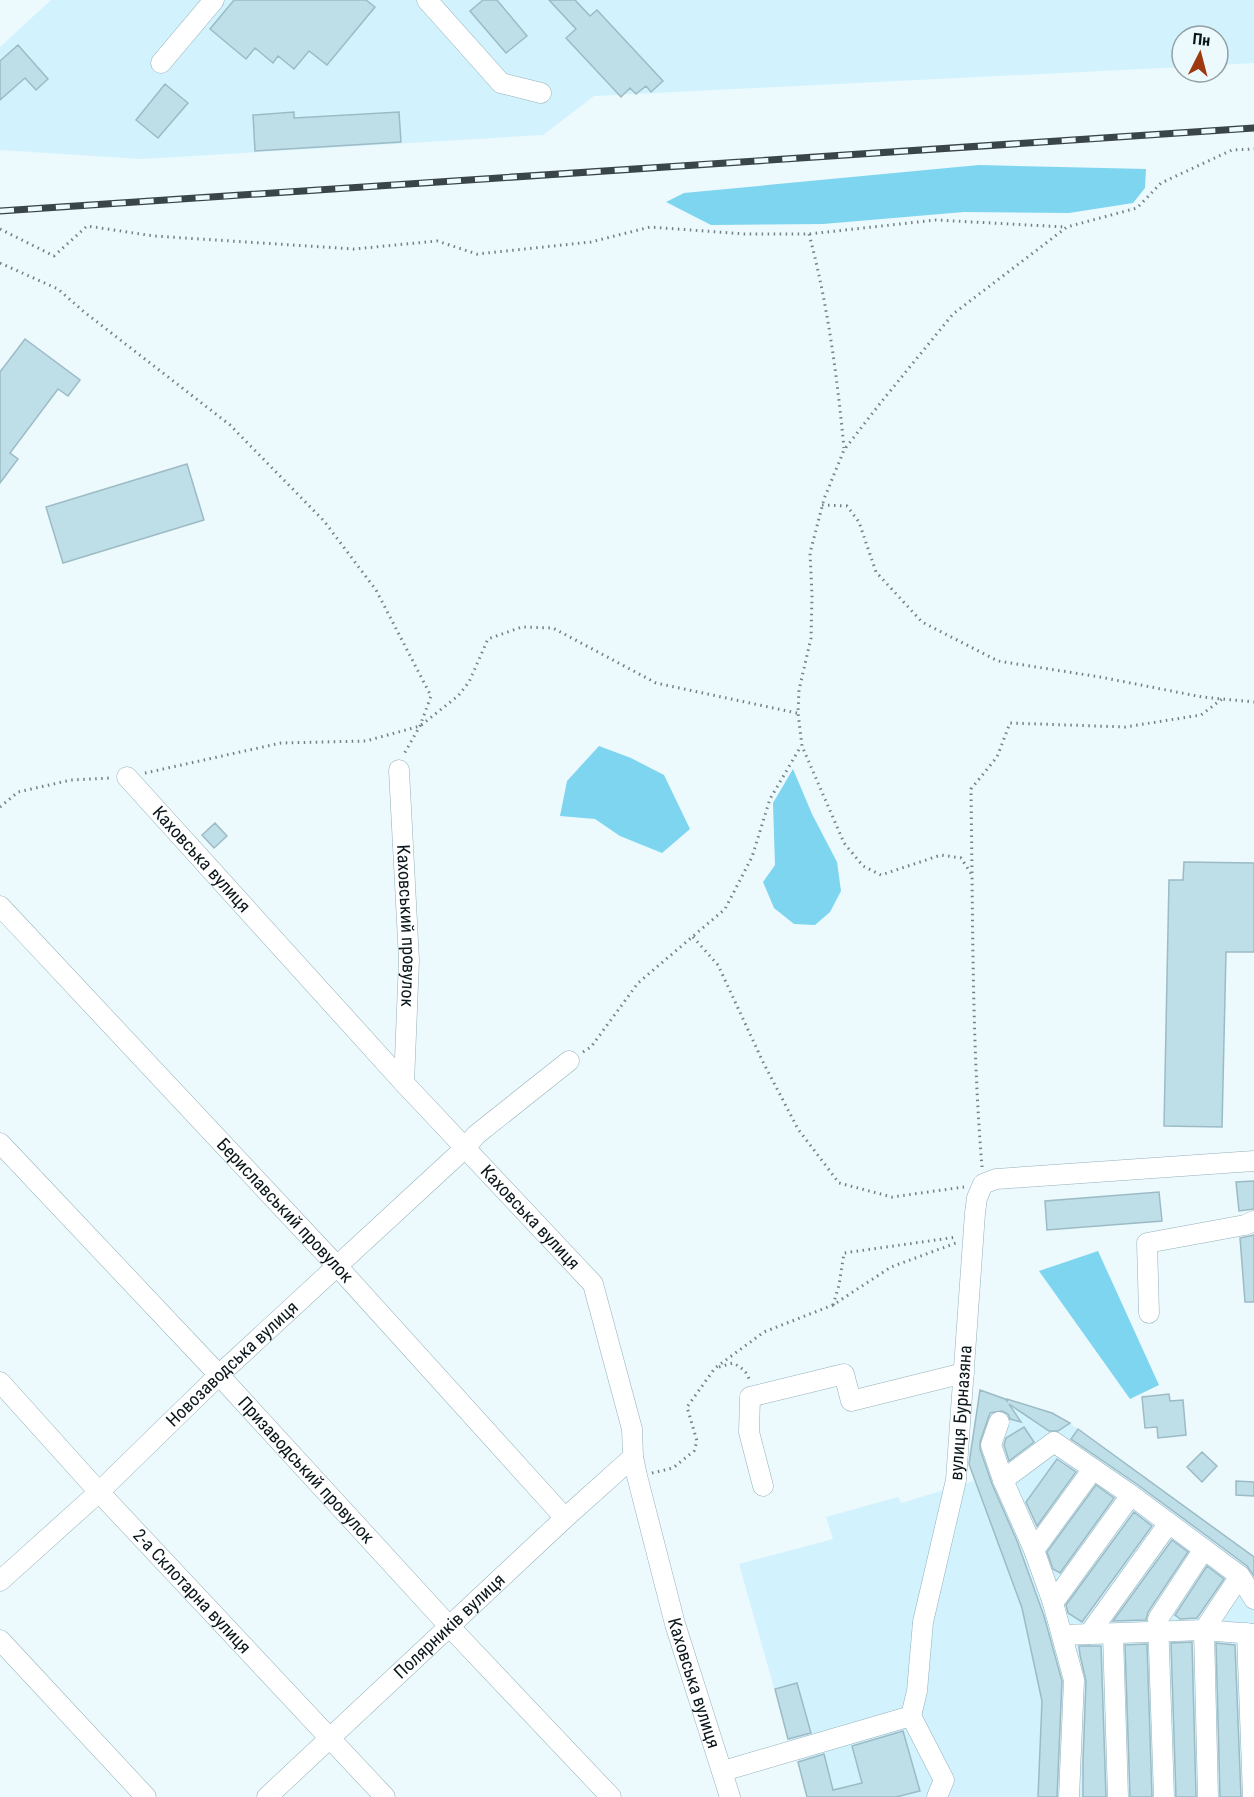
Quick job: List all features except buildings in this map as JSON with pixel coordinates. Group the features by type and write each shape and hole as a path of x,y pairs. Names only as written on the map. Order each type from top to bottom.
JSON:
{"street":[{"path":"161,63 214,0"},
{"path":"427,0 501,82 541,93"},
{"name":"Каховський провулок","path":"399,770 409,960 404,1083"},
{"name":"Каховська вулиця","path":"127,777 404,1083 593,1284 632,1430 635,1467 675,1624 730,1797"},
{"name":"Бериславський провулок","path":"0,906 338,1267 565,1518"},
{"name":"Новозаводська вулиця","path":"0,1581 99,1492 219,1375 338,1267 476,1135 569,1061"},
{"name":"Призаводський провулок","path":"0,1143 611,1797"},
{"path":"983,1184 996,1179 1254,1161"},
{"name":"вулиця Бурназяна","path":"911,1716 917,1691 923,1622 956,1480 977,1198 983,1184"},
{"path":"1149,1313 1147,1243 1245,1225 1254,1221"},
{"path":"763,1486 749,1432 750,1397 844,1374 851,1401 964,1373"},
{"name":"2-а Склотарна вулиця","path":"0,1382 99,1492 385,1797"},
{"path":"999,1422 991,1445 1053,1603 1074,1680 1069,1797"},
{"path":"1003,1480 1054,1442 1131,1495 1240,1576 1254,1599"},
{"name":"Полярників вулиця","path":"267,1797 565,1518 635,1467"},
{"path":"1034,1550 1093,1469"},
{"path":"1053,1603 1131,1495"},
{"path":"1089,1634 1169,1523"},
{"path":"1164,1797 1158,1619 1204,1549"},
{"path":"1208,1797 1204,1630 1240,1576"},
{"path":"1063,1635 1204,1630 1251,1633 1254,1797"},
{"path":"1113,1634 1118,1797"},
{"path":"0,1640 146,1797"},
{"path":"723,1771 911,1716 944,1780 938,1797"}],"path":[{"path":"0,230 54,256 87,226 154,237 354,249 437,241 477,254 591,242 650,227 746,234 809,234 936,220 1067,227 1137,208 1161,183 1232,150 1254,148"},
{"path":"972,875 961,858 941,855 881,876 863,866 844,843 802,746 798,713 799,690 811,638 810,553 822,505 844,450 882,401 953,315 1067,227"},
{"path":"809,234 819,272 837,375 844,450"},
{"path":"0,263 58,289 230,425 324,521 376,590 431,696 420,726 404,753 399,770"},
{"path":"822,505 847,506 859,522 876,572 922,622 998,661 1100,677 1202,697 1254,702"},
{"path":"0,807 18,792 70,780 127,777 281,743 366,741 420,726 458,696 469,682 488,639 522,627 553,628 656,683 798,713"},
{"path":"693,937 718,965 763,1062 798,1130 839,1183 892,1197 983,1184 975,1041 971,789 997,757 1010,723 1125,727 1202,715 1222,699"},
{"path":"569,1061 591,1047 638,983 725,909 752,857 770,799 802,746"},
{"path":"635,1467 673,1468 694,1451 697,1441 687,1407 715,1368 764,1332 833,1305 891,1268 952,1245 974,1234"},
{"path":"833,1305 839,1286 844,1252 974,1234"},
{"path":"715,1368 733,1363 742,1368 748,1374 755,1396"}],"shaded area":[{"path":"51,0 1254,0 1254,63 1230,64 1230,24 1170,24 1170,68 594,96 543,135 142,159 0,150 0,47"},
{"path":"979,165 1146,169 1145,188 1133,203 1069,213 964,212 823,224 711,225 666,202 684,193"},
{"path":"599,746 631,758 664,775 690,829 662,853 620,836 595,819 560,816 567,781"},
{"path":"793,769 812,814 837,862 841,891 830,912 815,925 794,924 774,908 763,882 775,865 773,803"},
{"path":"1098,1251 1159,1385 1130,1399 1039,1271"},
{"path":"980,1390 1052,1413 1071,1424 1254,1557 1254,1797 807,1797 739,1564 833,1539 826,1517 898,1497 901,1503 974,1481 968,1461"}],"railway":[{"path":"0,211 1254,128"}]}
